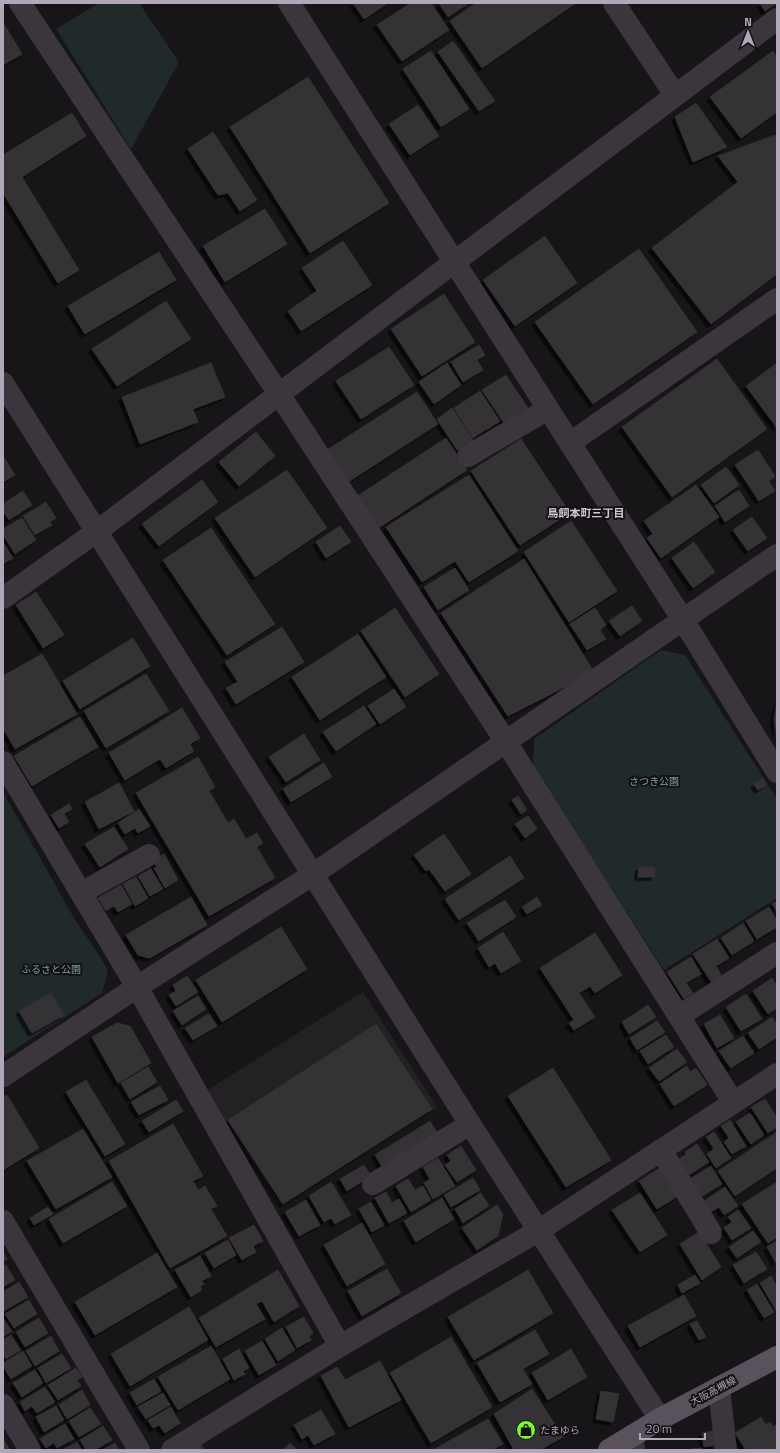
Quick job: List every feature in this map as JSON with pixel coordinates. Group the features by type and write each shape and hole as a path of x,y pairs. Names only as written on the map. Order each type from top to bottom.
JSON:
{"main road":[{"name":"大阪高槻線","path":"609,1450 633,1443 660,1419 777,1357"}],"street":[{"path":"20,3 279,394 506,742 733,1102"},
{"path":"289,3 683,620 777,772"},
{"path":"614,3 675,96"},
{"path":"3,598 96,532 777,19"},
{"path":"570,443 777,299"},
{"path":"3,383 312,875 538,1231 660,1419"},
{"path":"468,456 548,409"},
{"path":"3,1076 137,987 312,875 777,555"},
{"path":"3,762 137,987 340,1346"},
{"path":"81,893 148,855"},
{"path":"679,1016 777,953"},
{"path":"172,1450 340,1346 538,1231 777,1074"},
{"path":"373,1184 470,1124"},
{"path":"661,1150 711,1233"},
{"path":"3,1221 139,1450"},
{"path":"719,1388 726,1450"},
{"path":"3,1406 30,1450"}],"shaded area":[{"path":"363,992 437,1107 279,1206 206,1091"}],"green space":[{"path":"99,3 139,3 179,62 131,149 56,29"},
{"name":"さつき公園","path":"661,650 685,655 777,799 777,898 664,970 533,767 534,739"},
{"name":"ふるさと公園","path":"3,792 75,920 98,953 108,971 102,993 3,1057"}],"building":[{"path":"353,3 388,3 364,19"},
{"path":"411,3 431,3 449,30 402,61 377,25"},
{"path":"439,3 469,3 448,17"},
{"path":"476,3 576,3 482,68 450,21"},
{"path":"760,3 777,3 765,11"},
{"path":"4,24 22,54 3,65 3,25"},
{"path":"453,41 495,101 479,111 438,52"},
{"path":"431,51 469,109 441,127 403,69"},
{"path":"773,51 777,57 777,112 741,138 710,97"},
{"path":"308,77 389,203 310,253 230,127"},
{"path":"696,103 727,147 693,162 675,117"},
{"path":"418,105 439,136 410,155 389,124"},
{"path":"72,113 86,136 22,177 79,270 58,283 3,193 3,155"},
{"path":"213,132 257,200 240,211 228,193 218,195 188,149"},
{"path":"775,135 777,137 777,274 711,324 652,248 738,182 718,156"},
{"path":"265,209 287,244 225,282 203,246"},
{"path":"545,236 577,283 515,326 483,280"},
{"path":"343,241 372,285 301,331 288,311 317,291 302,268"},
{"path":"639,249 697,332 593,404 535,322"},
{"path":"159,252 176,280 85,334 68,306"},
{"path":"444,294 475,342 422,376 391,329"},
{"path":"166,301 191,339 117,386 92,349"},
{"path":"479,345 485,355 477,360 483,370 463,382 451,362"},
{"path":"389,347 414,385 361,419 336,381"},
{"path":"717,359 767,429 672,497 622,427"},
{"path":"211,363 225,397 193,409 198,422 140,444 122,397"},
{"path":"447,363 461,385 434,404 419,382"},
{"path":"777,363 777,428 746,386"},
{"path":"506,375 528,408 504,423 482,390"},
{"path":"480,391 500,421 486,430 466,400"},
{"path":"417,392 438,424 348,482 327,450"},
{"path":"466,400 485,430 473,438 454,408"},
{"path":"452,408 473,440 457,450 437,419"},
{"path":"256,432 275,456 239,486 219,462"},
{"path":"446,438 467,470 377,529 356,497"},
{"path":"521,439 570,513 520,545 471,471"},
{"path":"758,450 775,476 769,481 775,491 759,501 735,465"},
{"path":"5,459 15,475 3,482 3,460"},
{"path":"726,467 739,485 714,503 701,485"},
{"path":"287,470 327,528 255,577 215,518"},
{"path":"469,475 518,551 469,582 455,561 422,582 386,527"},
{"path":"202,480 218,502 159,546 142,524"},
{"path":"696,485 719,517 661,558 647,538 653,534 644,521"},
{"path":"739,490 749,506 725,522 715,506"},
{"path":"23,491 32,505 9,520 3,511 3,504"},
{"path":"46,502 56,518 50,522 52,525 35,535 23,516"},
{"path":"752,517 767,538 748,551 733,530"},
{"path":"22,518 36,540 15,554 3,535 3,529"},
{"path":"571,521 617,591 569,622 524,552"},
{"path":"340,526 351,542 326,558 316,542"},
{"path":"211,528 275,624 227,655 163,560"},
{"path":"3,542 13,558 3,564"},
{"path":"694,542 715,572 693,588 672,558"},
{"path":"524,559 594,672 508,716 441,613"},
{"path":"455,568 469,590 438,610 424,587"},
{"path":"36,592 64,635 43,648 16,605"},
{"path":"632,606 642,621 620,636 609,621"},
{"path":"395,608 439,674 405,697 361,631"},
{"path":"595,608 606,625 600,630 606,639 587,650 570,624"},
{"path":"282,627 304,662 236,704 226,688 238,682 225,662"},
{"path":"358,634 386,677 320,720 292,677"},
{"path":"133,638 150,666 80,709 63,681"},
{"path":"42,654 77,714 15,749 3,728 3,676"},
{"path":"146,674 169,711 106,748 84,711"},
{"path":"394,689 406,707 380,724 368,706"},
{"path":"777,703 777,736 774,720"},
{"path":"364,706 376,724 336,751 323,732"},
{"path":"182,708 200,738 190,744 194,751 166,768 160,759 125,780 109,753"},
{"path":"80,717 98,747 32,786 14,756"},
{"path":"304,734 320,760 286,782 269,757"},
{"path":"198,757 215,787 209,791 228,823 234,819 246,839 257,833 263,843 257,847 275,878 209,916 136,793"},
{"path":"324,763 332,777 291,802 283,789"},
{"path":"763,779 766,785 758,790 754,784"},
{"path":"119,783 134,811 99,829 85,802"},
{"path":"518,796 527,810 521,814 512,800"},
{"path":"69,804 72,809 64,814 69,822 59,828 51,815"},
{"path":"139,809 150,826 138,833 135,828 125,834 118,823"},
{"path":"528,816 537,829 525,838 515,824"},
{"path":"114,827 128,849 100,867 85,844"},
{"path":"444,834 471,874 445,891 429,869 426,871 414,855"},
{"path":"164,854 178,880 165,888 154,868 157,867 153,860"},
{"path":"510,856 524,878 459,920 445,899"},
{"path":"639,867 655,867 655,877 638,877"},
{"path":"151,869 163,889 150,896 138,876"},
{"path":"136,877 148,898 135,906 123,884"},
{"path":"121,885 132,904 118,912 114,906 106,911 98,898"},
{"path":"191,897 207,925 150,958 138,955 126,935"},
{"path":"537,897 542,905 527,914 522,907"},
{"path":"505,900 516,917 479,941 467,923"},
{"path":"777,901 777,911 772,904"},
{"path":"769,907 777,921 777,927 757,939 746,921"},
{"path":"743,923 754,941 732,955 721,938"},
{"path":"281,927 307,969 222,1022 196,980"},
{"path":"503,932 521,961 501,973 495,963 489,967 478,948"},
{"path":"595,933 622,975 595,993 590,986 579,993 595,1017 574,1030 569,1023 574,1020 540,968"},
{"path":"717,939 729,958 716,966 722,977 712,983 693,954"},
{"path":"691,957 701,974 686,983 693,993 684,999 667,972"},
{"path":"187,976 198,992 176,1006 169,995 176,991 173,985"},
{"path":"772,978 777,986 777,1008 768,1014 753,991"},
{"path":"51,993 64,1015 32,1033 19,1011"},
{"path":"746,994 762,1019 741,1031 726,1007"},
{"path":"198,996 206,1009 182,1025 173,1011"},
{"path":"648,1005 656,1017 629,1034 622,1022"},
{"path":"209,1014 217,1026 193,1040 185,1028"},
{"path":"720,1015 734,1038 717,1048 704,1024"},
{"path":"772,1017 777,1025 777,1037 759,1049 748,1033"},
{"path":"657,1021 665,1032 637,1050 630,1038"},
{"path":"117,1023 130,1026 151,1063 118,1083 92,1037"},
{"path":"376,1024 432,1109 283,1204 228,1120"},
{"path":"666,1035 674,1047 648,1064 640,1051"},
{"path":"743,1036 754,1053 731,1068 719,1051"},
{"path":"677,1049 687,1062 659,1081 649,1068"},
{"path":"687,1066 690,1072 696,1068 707,1085 674,1106 660,1084"},
{"path":"148,1067 157,1082 130,1099 121,1083"},
{"path":"553,1068 611,1160 566,1187 508,1096"},
{"path":"86,1080 125,1144 105,1156 66,1092"},
{"path":"160,1086 168,1100 139,1115 131,1102"},
{"path":"7,1095 39,1148 3,1170 3,1098"},
{"path":"765,1099 777,1118 777,1127 768,1133 751,1107"},
{"path":"176,1100 183,1111 149,1132 142,1121"},
{"path":"750,1113 764,1135 751,1144 736,1122"},
{"path":"730,1120 746,1146 732,1154 724,1142 729,1138 721,1126"},
{"path":"430,1121 438,1134 383,1168 375,1155"},
{"path":"173,1124 203,1176 193,1181 198,1190 205,1186 217,1206 211,1209 227,1236 170,1268 109,1161"},
{"path":"83,1129 112,1177 56,1209 27,1161"},
{"path":"714,1132 731,1158 716,1168 707,1154 714,1149 706,1137"},
{"path":"777,1132 777,1168 735,1196 718,1171"},
{"path":"697,1144 709,1162 689,1175 679,1159 686,1154 685,1152"},
{"path":"461,1146 476,1170 457,1182 445,1165 451,1161 447,1155"},
{"path":"438,1158 455,1186 433,1199 424,1183 430,1179 423,1167"},
{"path":"364,1165 371,1176 347,1191 340,1179"},
{"path":"711,1166 722,1184 701,1197 690,1179"},
{"path":"660,1168 678,1196 657,1209 639,1181"},
{"path":"473,1178 480,1190 451,1207 444,1195"},
{"path":"408,1179 415,1190 423,1186 431,1200 411,1212 396,1186"},
{"path":"112,1182 127,1206 63,1243 49,1219"},
{"path":"331,1182 351,1215 335,1224 331,1218 324,1222 309,1196"},
{"path":"777,1182 777,1237 768,1243 742,1204"},
{"path":"725,1187 738,1206 724,1215 719,1207 711,1212 704,1201"},
{"path":"386,1192 392,1203 399,1199 407,1213 389,1223 375,1198"},
{"path":"481,1193 489,1206 463,1223 455,1209"},
{"path":"640,1193 667,1235 640,1252 612,1210"},
{"path":"442,1198 454,1219 416,1242 404,1221"},
{"path":"306,1200 320,1225 299,1236 285,1212"},
{"path":"371,1202 384,1225 372,1232 359,1209"},
{"path":"497,1205 503,1214 498,1236 477,1250 462,1228"},
{"path":"48,1207 53,1214 34,1225 30,1218"},
{"path":"738,1210 751,1228 732,1240 724,1228 732,1222 728,1217"},
{"path":"362,1223 385,1264 347,1286 324,1245"},
{"path":"254,1225 263,1241 253,1246 256,1252 242,1260 229,1238"},
{"path":"753,1231 761,1242 737,1258 729,1247"},
{"path":"699,1232 721,1267 702,1280 680,1244"},
{"path":"228,1240 236,1255 214,1268 205,1253"},
{"path":"777,1241 777,1262 776,1263 767,1247"},
{"path":"3,1252 7,1259 3,1261"},
{"path":"756,1252 767,1269 744,1283 733,1265"},
{"path":"157,1253 177,1287 95,1335 75,1302"},
{"path":"200,1256 211,1276 202,1281 204,1284 200,1286 202,1290 191,1297 175,1270"},
{"path":"6,1265 15,1280 3,1287 3,1267"},
{"path":"387,1269 401,1293 362,1316 348,1291"},
{"path":"278,1270 299,1306 274,1322 262,1301 256,1304 265,1319 216,1347 199,1318"},
{"path":"528,1270 553,1313 474,1360 448,1317"},
{"path":"695,1275 700,1283 682,1293 678,1285"},
{"path":"771,1276 777,1287 776,1310 760,1283"},
{"path":"19,1282 28,1297 4,1311 3,1292"},
{"path":"757,1284 774,1312 764,1318 747,1290"},
{"path":"684,1295 696,1316 640,1347 628,1326"},
{"path":"29,1300 37,1314 14,1328 5,1314"},
{"path":"189,1307 208,1340 130,1386 111,1354"},
{"path":"304,1317 313,1333 309,1336 311,1340 297,1348 286,1327"},
{"path":"3,1318 12,1331 3,1337"},
{"path":"39,1318 48,1333 25,1347 16,1332"},
{"path":"697,1321 706,1337 699,1340 690,1324"},
{"path":"282,1328 295,1350 278,1361 265,1339"},
{"path":"535,1330 549,1354 523,1369 532,1384 500,1402 477,1363"},
{"path":"11,1335 21,1350 6,1359 3,1355 3,1340"},
{"path":"51,1336 59,1351 35,1366 26,1351"},
{"path":"451,1337 492,1407 431,1443 390,1373"},
{"path":"262,1341 276,1365 259,1375 245,1351"},
{"path":"211,1346 230,1379 178,1410 158,1377"},
{"path":"239,1349 249,1368 243,1371 245,1374 234,1380 223,1359"},
{"path":"571,1349 587,1377 548,1400 532,1373"},
{"path":"23,1351 32,1366 11,1379 3,1366 3,1363"},
{"path":"62,1354 71,1368 46,1383 38,1368"},
{"path":"380,1361 401,1400 349,1427 321,1376 337,1367 345,1380"},
{"path":"76,1368 82,1377 77,1380 81,1386 58,1400 48,1385"},
{"path":"35,1370 43,1383 22,1397 13,1383"},
{"path":"154,1379 161,1391 137,1405 130,1393"},
{"path":"45,1387 55,1402 37,1413 32,1406 25,1411 20,1402"},
{"path":"532,1389 563,1437 540,1450 514,1450 494,1414"},
{"path":"82,1390 90,1405 67,1419 59,1405"},
{"path":"601,1391 619,1394 613,1422 596,1419"},
{"path":"163,1393 170,1405 146,1419 138,1407"},
{"path":"56,1406 64,1420 44,1432 36,1417"},
{"path":"171,1407 180,1423 165,1433 159,1425 153,1428 148,1420"},
{"path":"90,1408 101,1424 79,1437 69,1421"},
{"path":"321,1410 335,1434 314,1445 308,1435 302,1439 294,1425"},
{"path":"761,1417 766,1425 770,1422 773,1427 777,1424 777,1450 746,1450 735,1433"},
{"path":"488,1419 503,1444 492,1450 433,1450"},
{"path":"65,1424 74,1439 57,1448 54,1443 46,1448 40,1439"},
{"path":"103,1426 112,1440 95,1450 86,1450 80,1440"},
{"path":"713,1431 715,1445 704,1447 702,1433"},
{"path":"4,1440 10,1450 3,1450"},
{"path":"77,1442 82,1450 63,1450"},
{"path":"115,1443 119,1450 103,1450"},
{"path":"290,1443 297,1450 283,1450"},
{"path":"201,1445 204,1450 193,1450"},
{"path":"702,1448 703,1450 692,1449"}],"place":[{"name":"たまゆら","path":"526,1430"}],"district":[{"name":"鳥飼本町三丁目","path":"586,513"}]}
